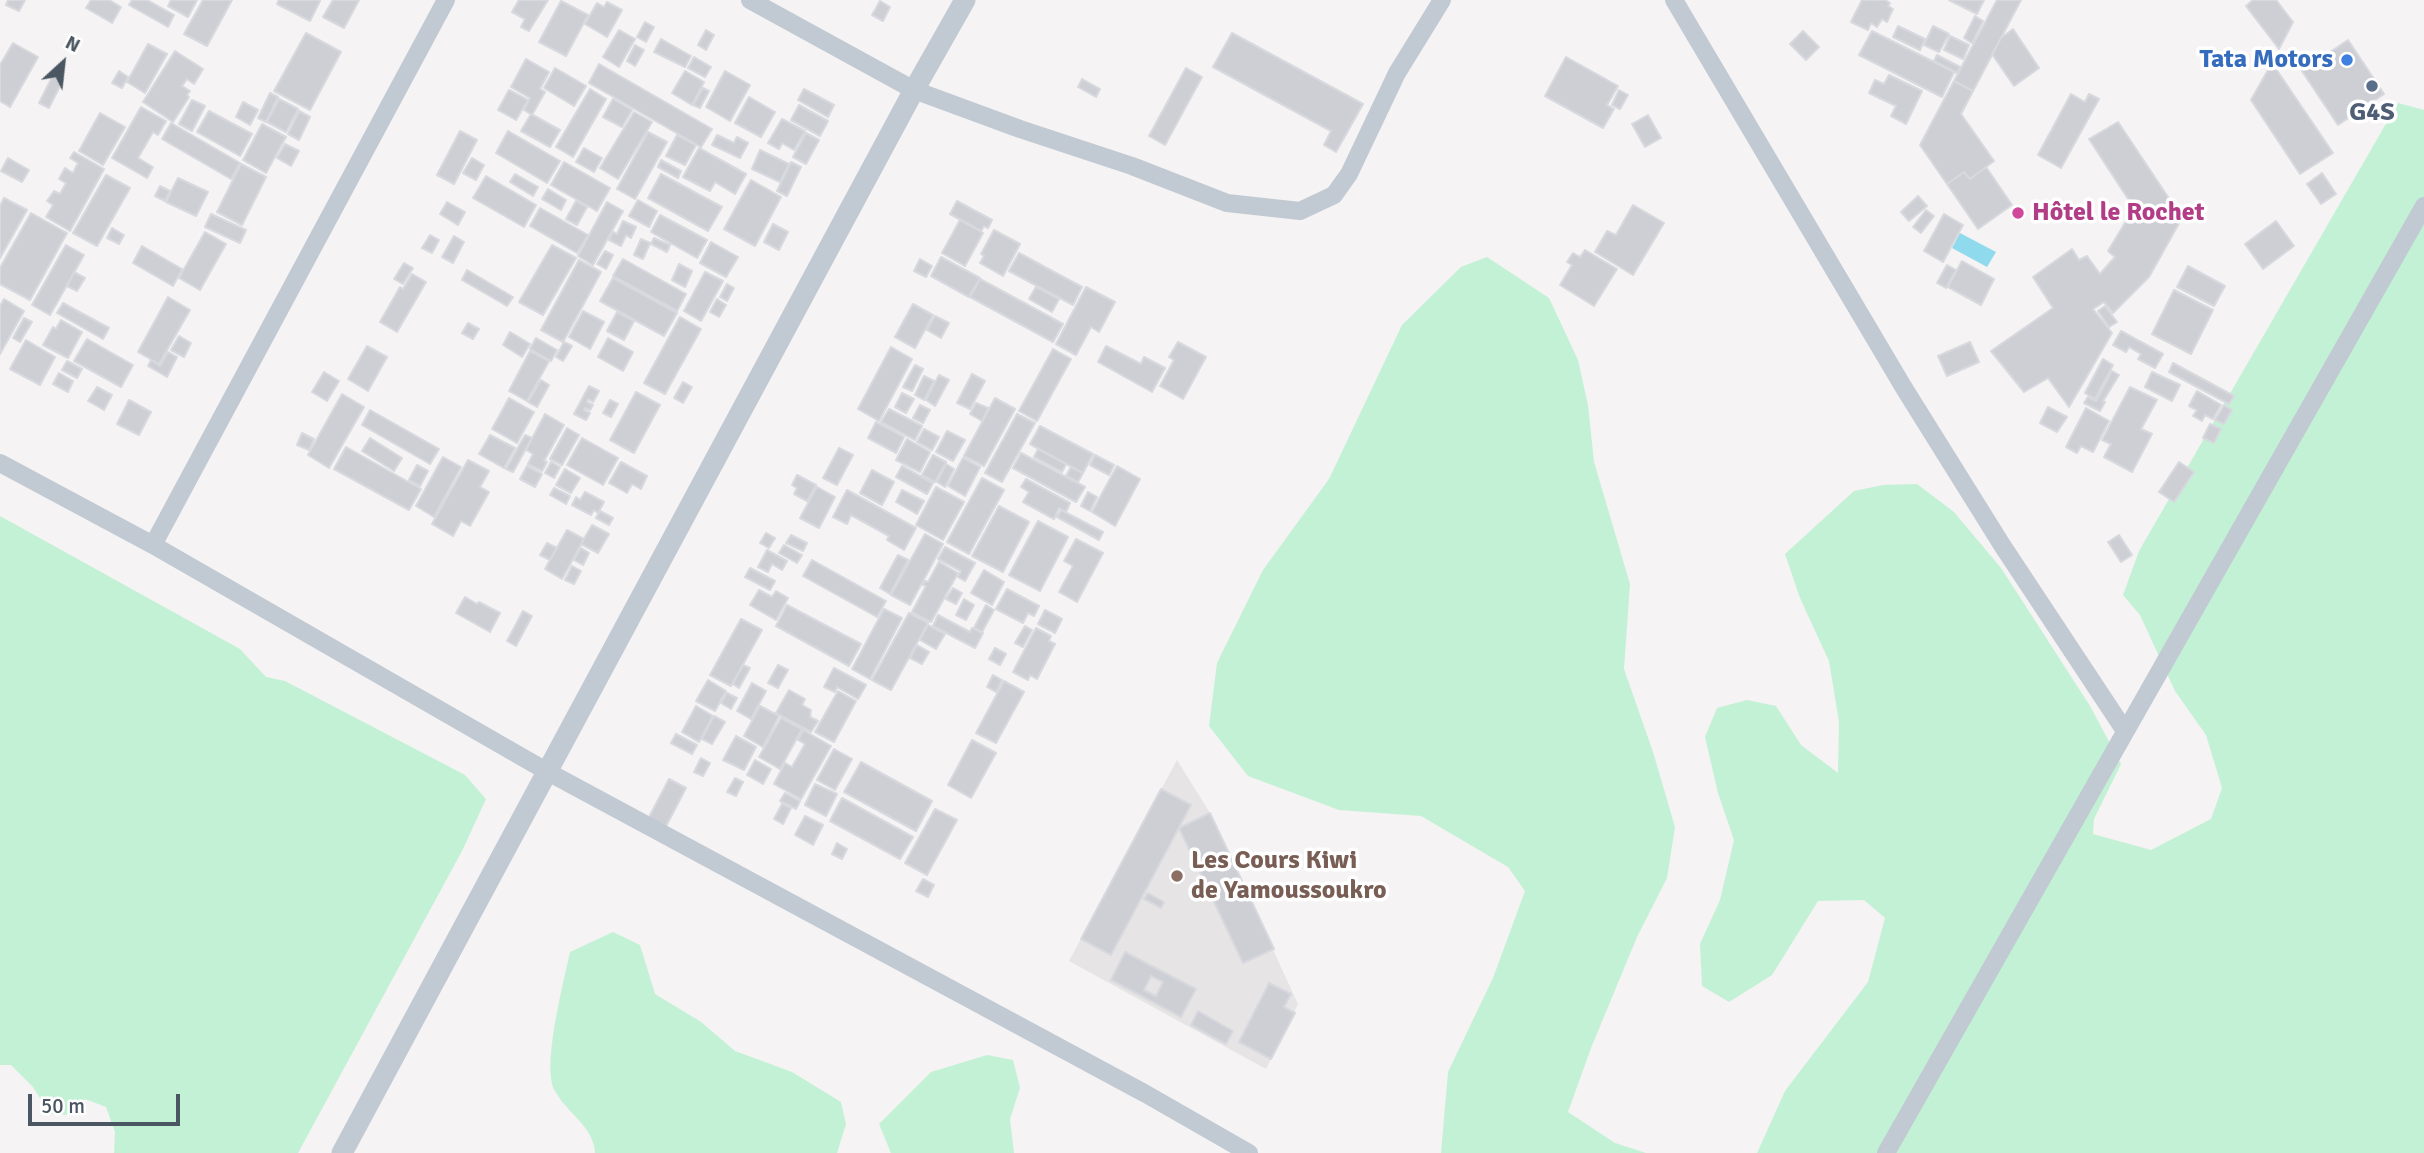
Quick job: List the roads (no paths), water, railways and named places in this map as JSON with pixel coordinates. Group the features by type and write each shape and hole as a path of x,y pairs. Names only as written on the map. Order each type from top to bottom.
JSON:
{"street":[{"path":"153,545 446,0"},
{"path":"750,0 914,90 1132,166 1227,203 1300,211 1334,195 1349,174 1397,73 1442,0"},
{"path":"342,1153 965,0"},
{"path":"1674,0 1904,388 2002,545 2125,731"},
{"path":"1886,1153 2424,206"},
{"path":"0,463 153,545 548,772 1146,1094 1249,1153"}],"water":[{"path":"1960,233 1996,252 1987,267 1952,248"}],"place":[{"name":"Tata Motors","path":"2347,60"},
{"name":"G4S","path":"2372,86"},
{"name":"Hôtel le Rochet","path":"2018,213"},
{"name":"Les Cours Kiwi de Yamoussoukro","path":"1177,876"}]}
